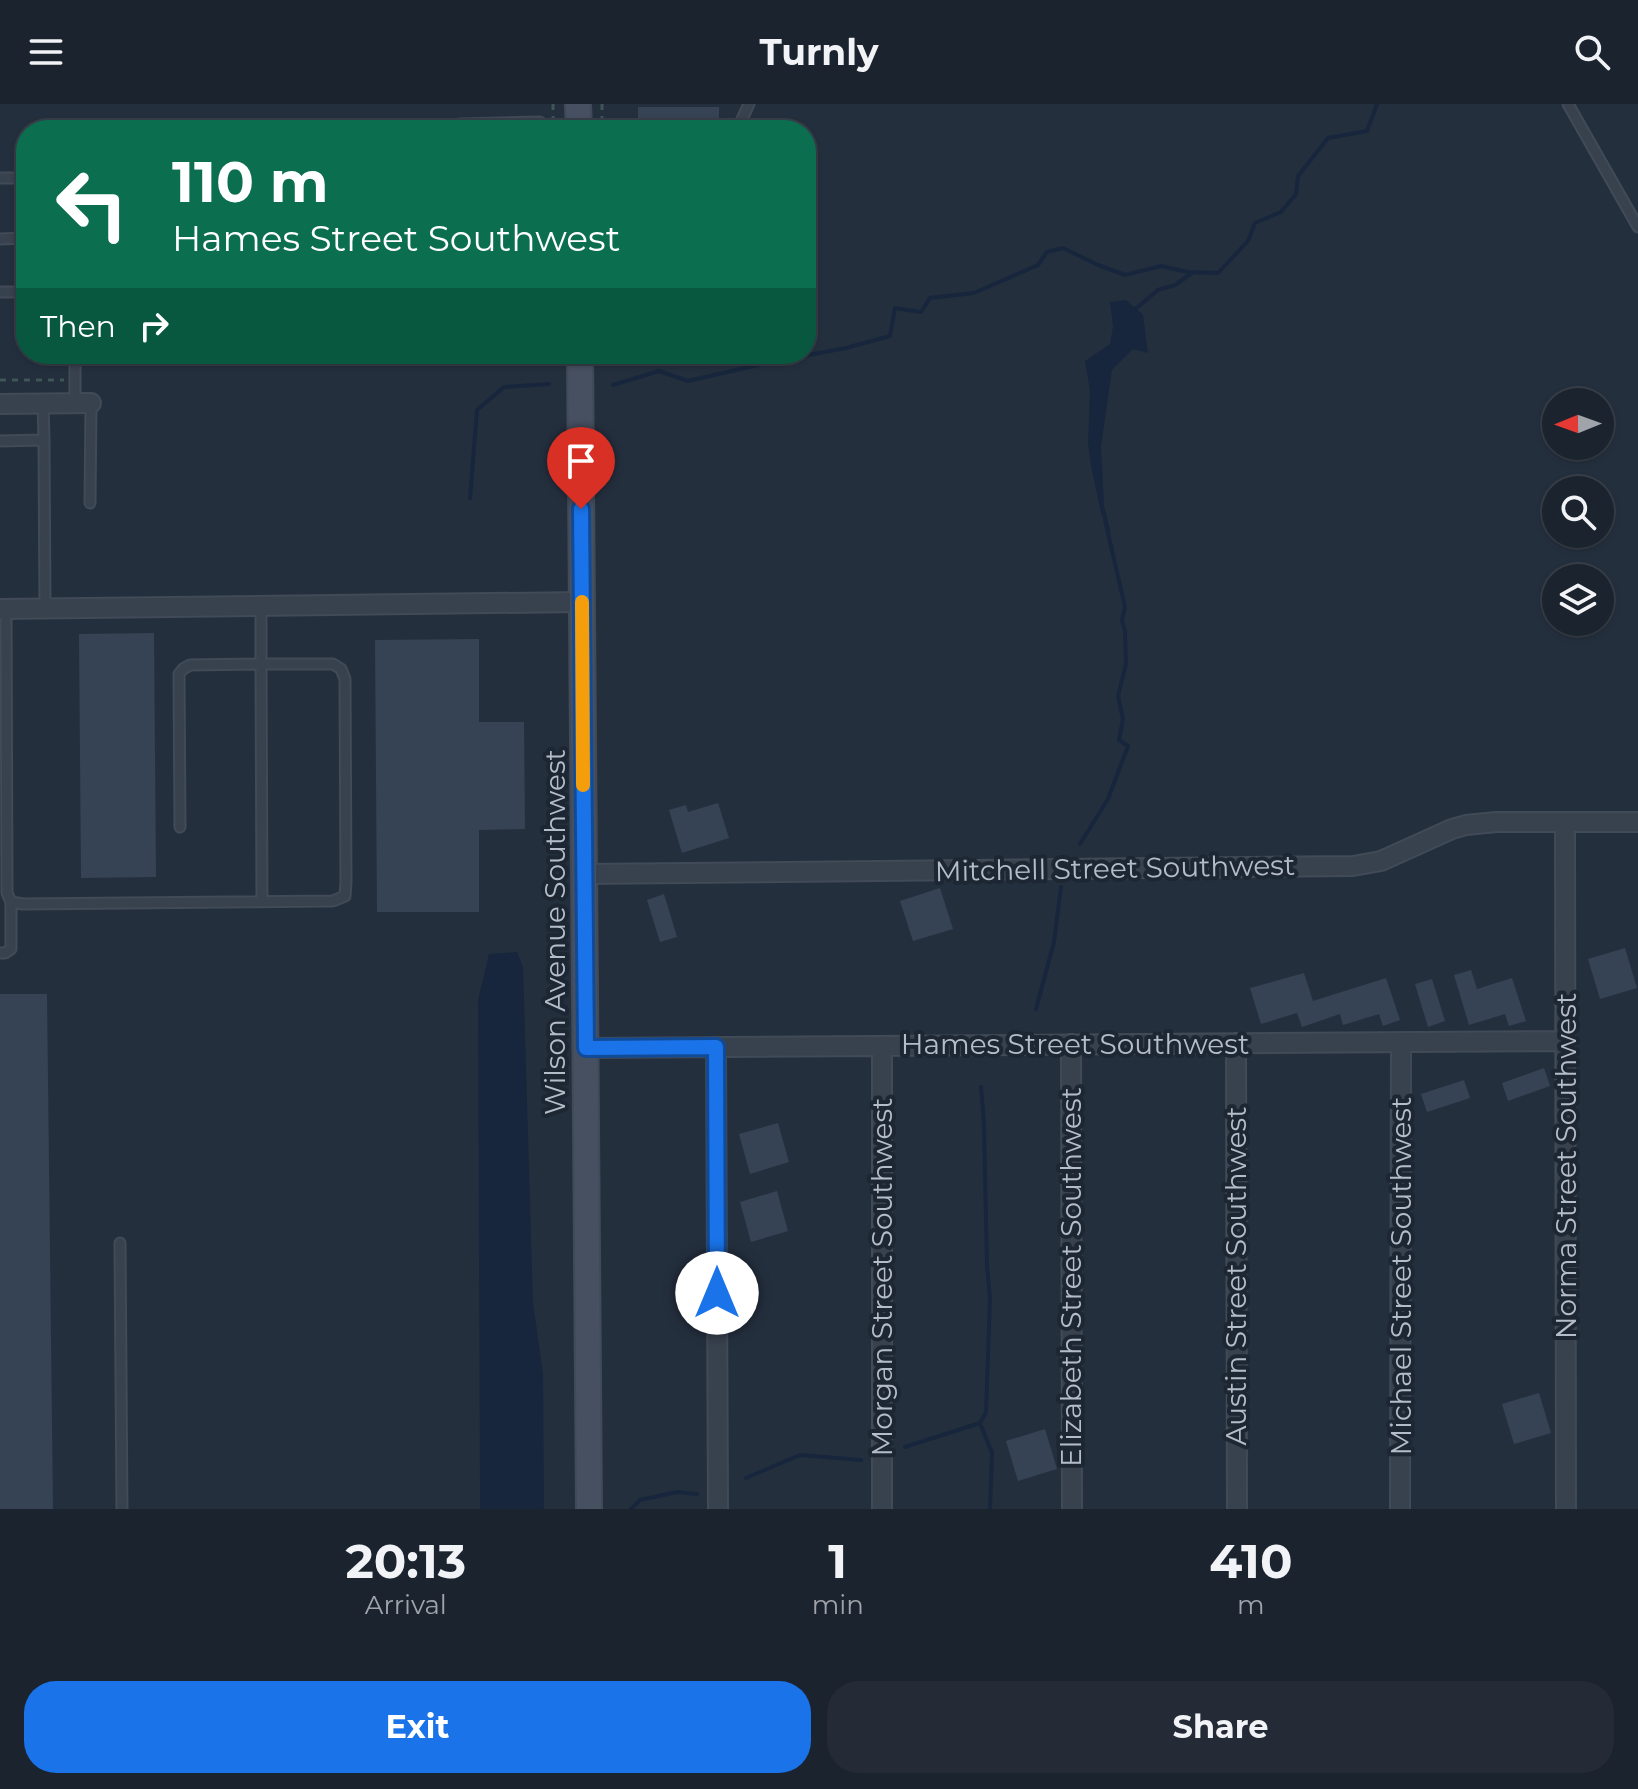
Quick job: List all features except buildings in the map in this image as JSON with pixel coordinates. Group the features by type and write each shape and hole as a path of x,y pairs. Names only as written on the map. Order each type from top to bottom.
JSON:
{"street":[{"name":"Wilson Avenue Southwest","path":"580,364 589,1509"},
{"path":"0,404 83,403"},
{"path":"3,609 582,602"},
{"name":"Mitchell Street Southwest","path":"584,874 1353,866 1381,861 1466,825 1496,822 1638,822"},
{"name":"Norma Street Southwest","path":"1565,822 1566,1509"},
{"name":"Hames Street Southwest","path":"586,1048 1565,1041"},
{"name":"Michael Street Southwest","path":"1400,1509 1401,1042"},
{"name":"Austin Street Southwest","path":"1236,1043 1237,1509"},
{"name":"Elizabeth Street Southwest","path":"1071,1044 1072,1509"},
{"name":"Morgan Street Southwest","path":"882,1046 882,1509"},
{"path":"716,1047 718,1509"}],"lane":[{"path":"1568,104 1638,227"},
{"path":"75,364 75,380 83,403 90,503"},
{"path":"43,403 45,608"},
{"path":"0,441 44,440"},
{"path":"261,605 262,902"},
{"path":"0,953 11,949 11,902 7,893 3,609"},
{"path":"11,902 333,901 345,896 345,679 341,669 333,664 261,664 190,665 183,669 179,674 180,827"},
{"path":"120,1243 122,1509"}],"path":[{"path":"0,380 75,380"}],"water":[{"path":"1126,300 1143,315 1148,353 1133,349 1112,370 1101,446 1104,505 1111,534 1101,513 1091,466 1088,443 1090,391 1085,361 1110,344 1113,327 1110,302"},
{"path":"517,952 523,967 533,1302 543,1374 544,1509 480,1509 478,1000 489,954"}],"waterway":[{"path":"816,354 890,336 895,308 921,312 930,298 974,293 1038,265 1047,252 1063,248 1125,275 1161,266 1187,272 1218,273 1248,241 1255,223 1281,212 1296,194 1298,176 1328,138 1367,131 1377,104"},
{"path":"1133,311 1158,290 1175,285 1192,273"},
{"path":"613,385 659,371 688,381 762,364"},
{"path":"470,498 477,410 504,387 549,384"},
{"path":"1080,844 1108,799 1128,746 1119,740 1123,719 1118,696 1126,664 1122,620 1125,607 1105,520"},
{"path":"1036,1009 1054,942 1061,887"},
{"path":"905,1447 980,1423 986,1412 990,1299 981,1087"},
{"path":"980,1423 992,1453 990,1509"},
{"path":"746,1478 800,1455 861,1460"},
{"path":"631,1509 640,1500 677,1492 697,1494"}],"slow traffic":[{"path":"582,602 583,785"}],"route":[{"path":"581,509 586,1048 716,1047 717,1293"}]}
